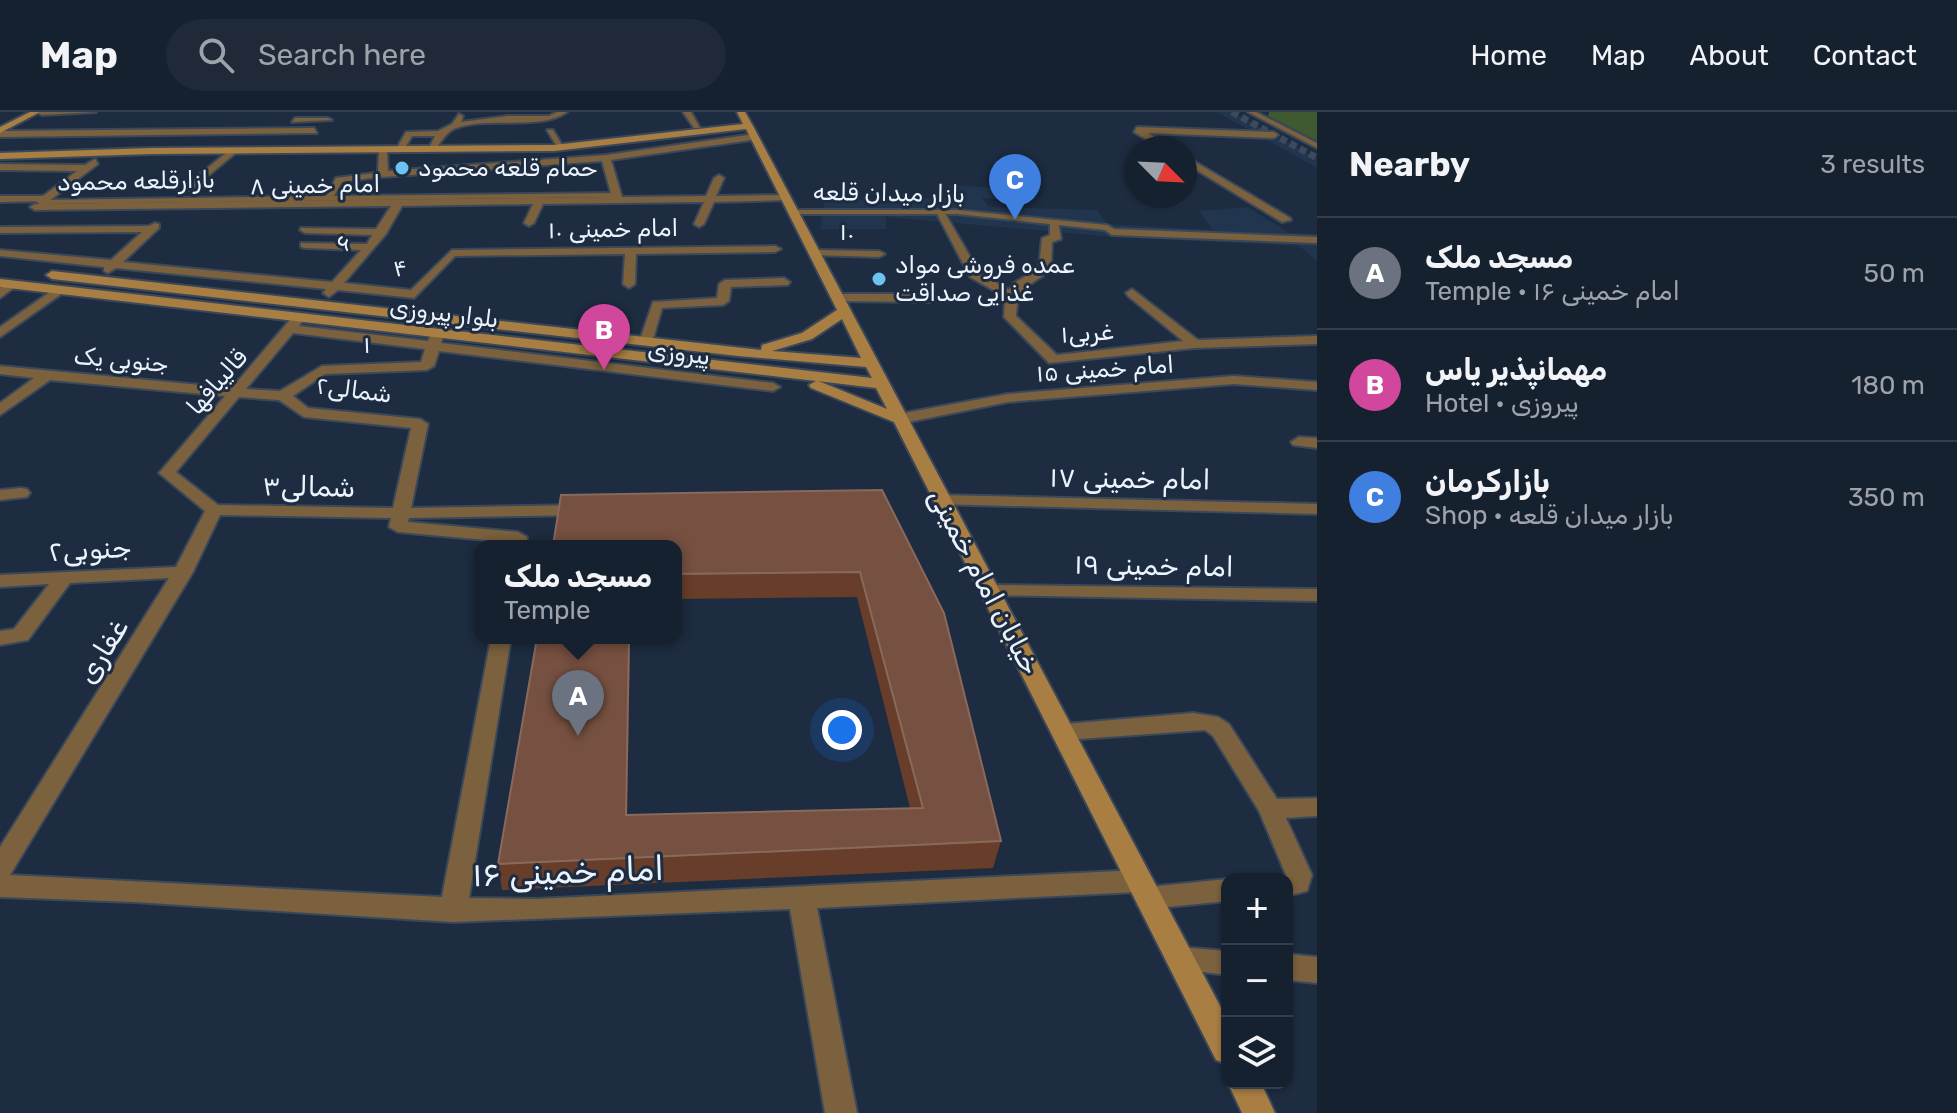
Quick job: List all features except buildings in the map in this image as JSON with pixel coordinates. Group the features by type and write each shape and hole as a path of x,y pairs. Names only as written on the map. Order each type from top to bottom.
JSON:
{"main road":[{"path":"0,122 21,112"},
{"path":"0,132 36,112"},
{"path":"0,155 159,147 559,143 697,126 748,124"},
{"path":"0,155 554,148 748,124"},
{"name":"خیابان امام خمینی","path":"748,124 1221,1038"},
{"name":"بلوار پیروزی","path":"0,269 647,340 731,352 872,363"},
{"path":"6,284 295,323"},
{"path":"716,367 731,352 790,343 822,329 845,311"},
{"name":"بلوار پیروزی","path":"435,340 716,367 772,380 882,384"},
{"path":"772,380 804,380 899,419"},
{"path":"1247,1089 1259,1113"}],"street":[{"path":"42,113 91,112"},
{"path":"74,124 91,112"},
{"path":"304,147 314,131 338,112"},
{"path":"456,125 461,112"},
{"path":"402,146 409,134 440,133 456,125 508,118 550,118 563,112"},
{"path":"687,112 697,126"},
{"path":"1251,112 1317,146"},
{"path":"289,120 328,120"},
{"path":"328,199 339,180 606,158 748,124"},
{"path":"1147,136 1137,130 1274,135"},
{"path":"0,132 314,131"},
{"path":"550,132 559,143"},
{"path":"434,146 440,133"},
{"path":"576,145 580,160"},
{"path":"383,150 383,174"},
{"path":"188,188 234,151"},
{"path":"0,166 17,155"},
{"path":"606,158 618,198"},
{"path":"0,199 40,203 95,162"},
{"path":"0,166 85,168"},
{"path":"1197,166 1286,220"},
{"path":"699,224 719,178"},
{"name":"امام خمینی ۸","path":"40,203 176,207 397,205 618,198 786,198"},
{"name":"بازارقلعه محمود","path":"40,203 618,198"},
{"path":"529,223 539,202"},
{"name":"۶","path":"318,304 382,232 397,205"},
{"path":"95,280 176,207"},
{"name":"بازار میدان قلعه","path":"793,212 939,212 1107,228 1112,232 1317,240"},
{"path":"939,212 974,274 1011,296 1018,286 1045,269 1047,238 1056,239 1054,222"},
{"path":"0,230 152,229"},
{"path":"305,230 382,232"},
{"path":"305,245 370,247"},
{"name":"امام خمینی ۱۰","path":"452,253 775,249"},
{"path":"629,284 631,250"},
{"path":"0,253 336,286"},
{"name":"۴","path":"336,286 414,294 452,253"},
{"name":"۱۰","path":"815,253 879,254"},
{"path":"208,274 226,259"},
{"path":"647,340 657,305 723,301 725,284 784,282"},
{"path":"0,294 6,284"},
{"path":"0,333 61,290"},
{"path":"1132,293 1195,344"},
{"name":"غربی۱","path":"1011,296 1010,317 1054,360 1195,344 1317,340"},
{"path":"838,298 930,298"},
{"name":"پیروزی","path":"295,323 772,380"},
{"name":"قالیبافها","path":"214,510 167,473 295,323"},
{"name":"۱","path":"283,396 322,370 427,366 435,340"},
{"name":"جنوبی یک","path":"0,370 123,384 239,390"},
{"path":"0,410 46,376"},
{"name":"امام خمینی ۱۵","path":"899,419 1008,398 1234,380 1317,386"},
{"name":"شمالی۲","path":"239,390 283,396 304,412 420,424 403,513"},
{"path":"1299,442 1317,443"},
{"path":"0,495 21,493"},
{"name":"امام خمینی ۱۷","path":"942,500 1317,509"},
{"name":"شمالی۳","path":"214,510 403,513 605,510"},
{"name":"غفاری","path":"0,869 183,572 214,510"},
{"path":"403,513 398,527 518,537 518,540"},
{"name":"جنوبی۲","path":"0,581 183,572"},
{"path":"0,638 21,635 63,579"},
{"name":"امام خمینی ۱۹","path":"989,591 1317,595"},
{"path":"453,911 500,644"},
{"path":"1065,732 1193,721 1210,723 1221,730 1270,809 1299,875 1298,883 1293,884"},
{"path":"1270,809 1317,807"},
{"name":"امام خمینی ۱۶","path":"0,886 108,887 453,911 801,897 1221,890"},
{"path":"801,897 841,1113"},
{"path":"1180,959 1221,962"},
{"path":"1293,968 1317,970"}],"shaded area":[{"path":"1217,112 1232,112 1317,158 1317,168"},
{"path":"950,185 995,188 1005,199 982,198 989,207 1097,210 1107,224 1213,230 1199,211 1248,207 1289,233 1317,234 1317,261 1299,246 1115,237 886,217 886,229 820,229 826,195 850,195 857,200 945,198"}],"green space":[{"path":"1269,112 1317,112 1317,141 1268,116"}],"tunnel":[{"path":"1232,112 1317,158"}],"place":[{"name":"حمام قلعه محمود","path":"402,168"},
{"name":"بازارکرمان","path":"1015,220"},
{"name":"عمده فروشی مواد غذایی صداقت","path":"879,279"},
{"name":"مهمانپذیر یاس","path":"604,370"},
{"name":"مسجد ملک","path":"578,736"}]}
